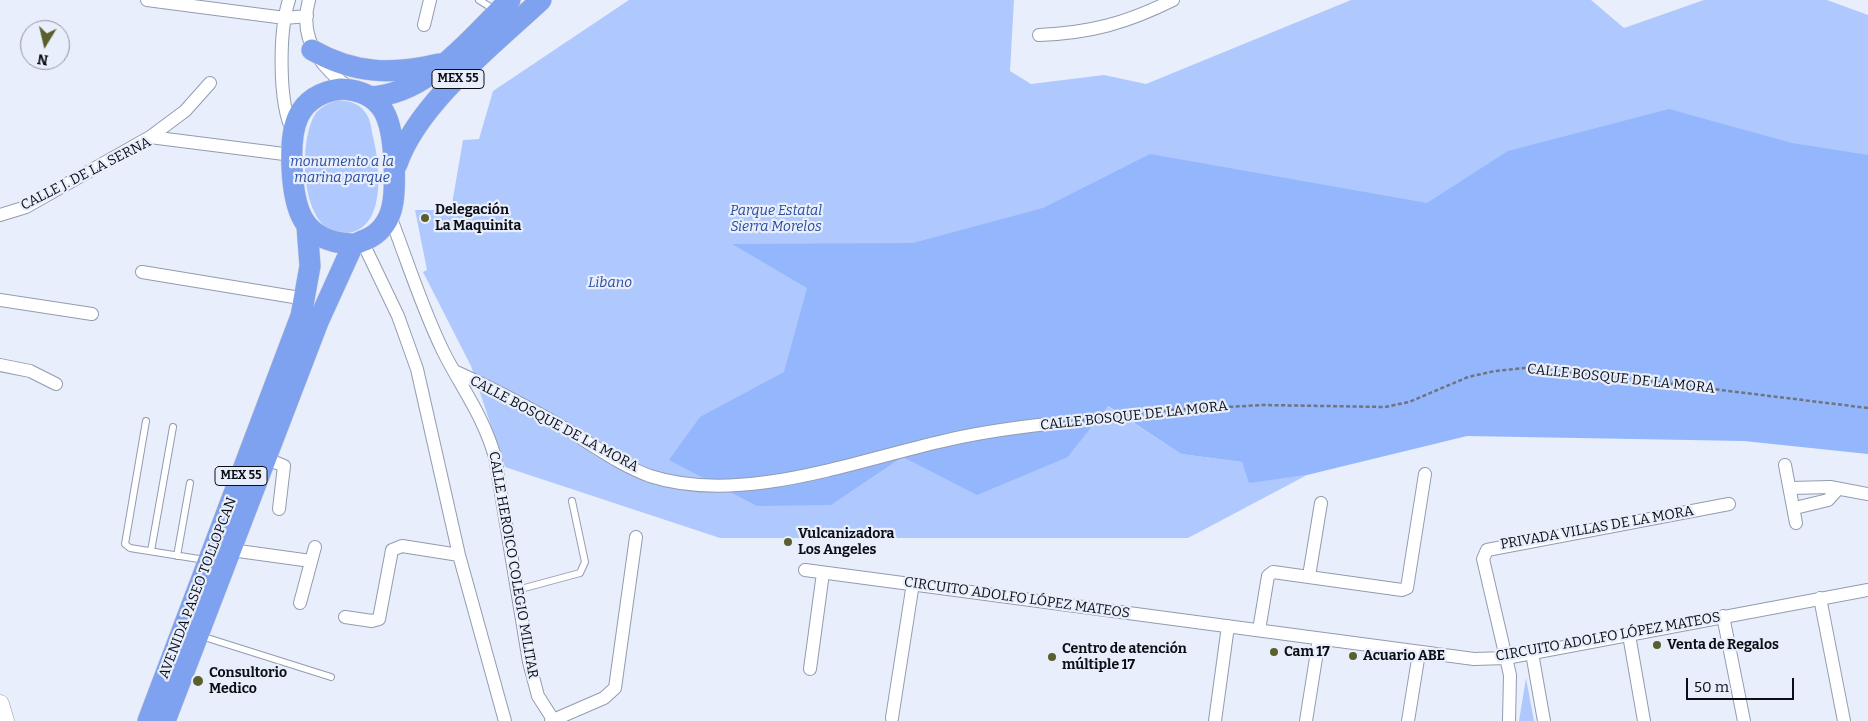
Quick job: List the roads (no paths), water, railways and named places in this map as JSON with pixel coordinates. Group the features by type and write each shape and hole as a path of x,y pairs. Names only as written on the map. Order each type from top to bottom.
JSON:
{"highway":[{"name":"MEX 55","path":"394,172 402,148 423,115 541,0"},
{"name":"MEX 55","path":"360,93 384,96 410,88 446,62 504,6"},
{"path":"312,50 341,65 380,72 406,71 446,62"},
{"path":"332,90 360,93 385,112 390,123 394,172 395,194 390,216 372,237 357,243 323,238 307,226 296,207 292,155 293,132 299,114 315,97 332,90"},
{"name":"AVENIDA PASEO TOLLOPCAN","path":"148,721 306,299 310,266 307,226"},
{"name":"AVENIDA PASEO TOLLOPCAN","path":"165,721 318,322 357,243"}],"main road":[{"path":"0,704 5,721"}],"street":[{"path":"147,0 285,18 306,16"},
{"path":"289,0 285,18 283,103 287,121 293,132"},
{"path":"309,0 306,16 312,50 333,76 360,93"},
{"path":"424,25 430,0"},
{"path":"1039,35 1070,34 1100,29 1127,21 1173,0"},
{"path":"150,137 185,111 210,83"},
{"name":"CALLE J. DE LA SERNA","path":"0,215 26,207 150,137 292,155"},
{"name":"CALLE HEROICO COLEGIO MILITAR","path":"390,216 442,349 479,413 495,457 532,676 538,696 553,721"},
{"path":"357,243 394,308 416,369 459,555 505,721"},
{"path":"142,272 306,299"},
{"path":"0,300 92,314"},
{"path":"0,365 30,371 56,384"},
{"name":"CALLE BOSQUE DE LA MORA","path":"454,371 519,403 628,466 668,481 693,484 736,485 769,482 804,476 992,430 1048,424"},
{"path":"265,458 284,466 279,509"},
{"path":"1785,465 1795,508 1796,523"},
{"path":"1259,630 1270,574 1276,572 1402,590 1407,588 1426,474"},
{"path":"1791,488 1820,486 1868,494"},
{"path":"1795,508 1828,500 1838,489"},
{"path":"1308,576 1321,503"},
{"name":"PRIVADA VILLAS DE LA MORA","path":"1506,658 1484,563 1485,554 1488,550 1729,504"},
{"path":"553,721 604,698 615,688 636,537"},
{"path":"345,617 372,621 379,619 392,550 395,547 402,546 459,555"},
{"path":"300,603 315,547"},
{"path":"231,550 311,561"},
{"name":"CIRCUITO ADOLFO LÓPEZ MATEOS","path":"805,570 1474,659 1506,658 1532,654 1628,634 1868,590"},
{"path":"810,669 823,573"},
{"path":"892,718 913,584"},
{"path":"1820,598 1844,721"},
{"path":"1723,616 1744,721"},
{"path":"1215,721 1228,626"},
{"path":"1628,634 1644,721"},
{"path":"1306,721 1319,639"},
{"path":"1408,721 1418,653"},
{"path":"1532,654 1544,721"},
{"path":"1506,658 1510,690 1509,721"}],"lane":[{"path":"479,0 504,6"},
{"path":"146,420 124,541 127,547 208,561"},
{"path":"151,551 173,427"},
{"path":"177,556 190,483"},
{"path":"517,590 583,570 585,562 572,501"},
{"path":"198,634 331,677"}],"place":[{"name":"Delegación La Maquinita","path":"425,218"},
{"name":"Vulcanizadora Los Angeles","path":"788,542"},
{"name":"Venta de Regalos","path":"1657,645"},
{"name":"Cam 17","path":"1274,652"},
{"name":"Acuario ABE","path":"1353,656"},
{"name":"Centro de atención múltiple 17","path":"1052,657"},
{"name":"Consultorio Medico","path":"198,681"}],"park label":[{"name":"monumento a la marina parque","path":"342,170"},
{"name":"Parque Estatal Sierra Morelos","path":"776,220"},
{"name":"Libano","path":"610,283"}]}
